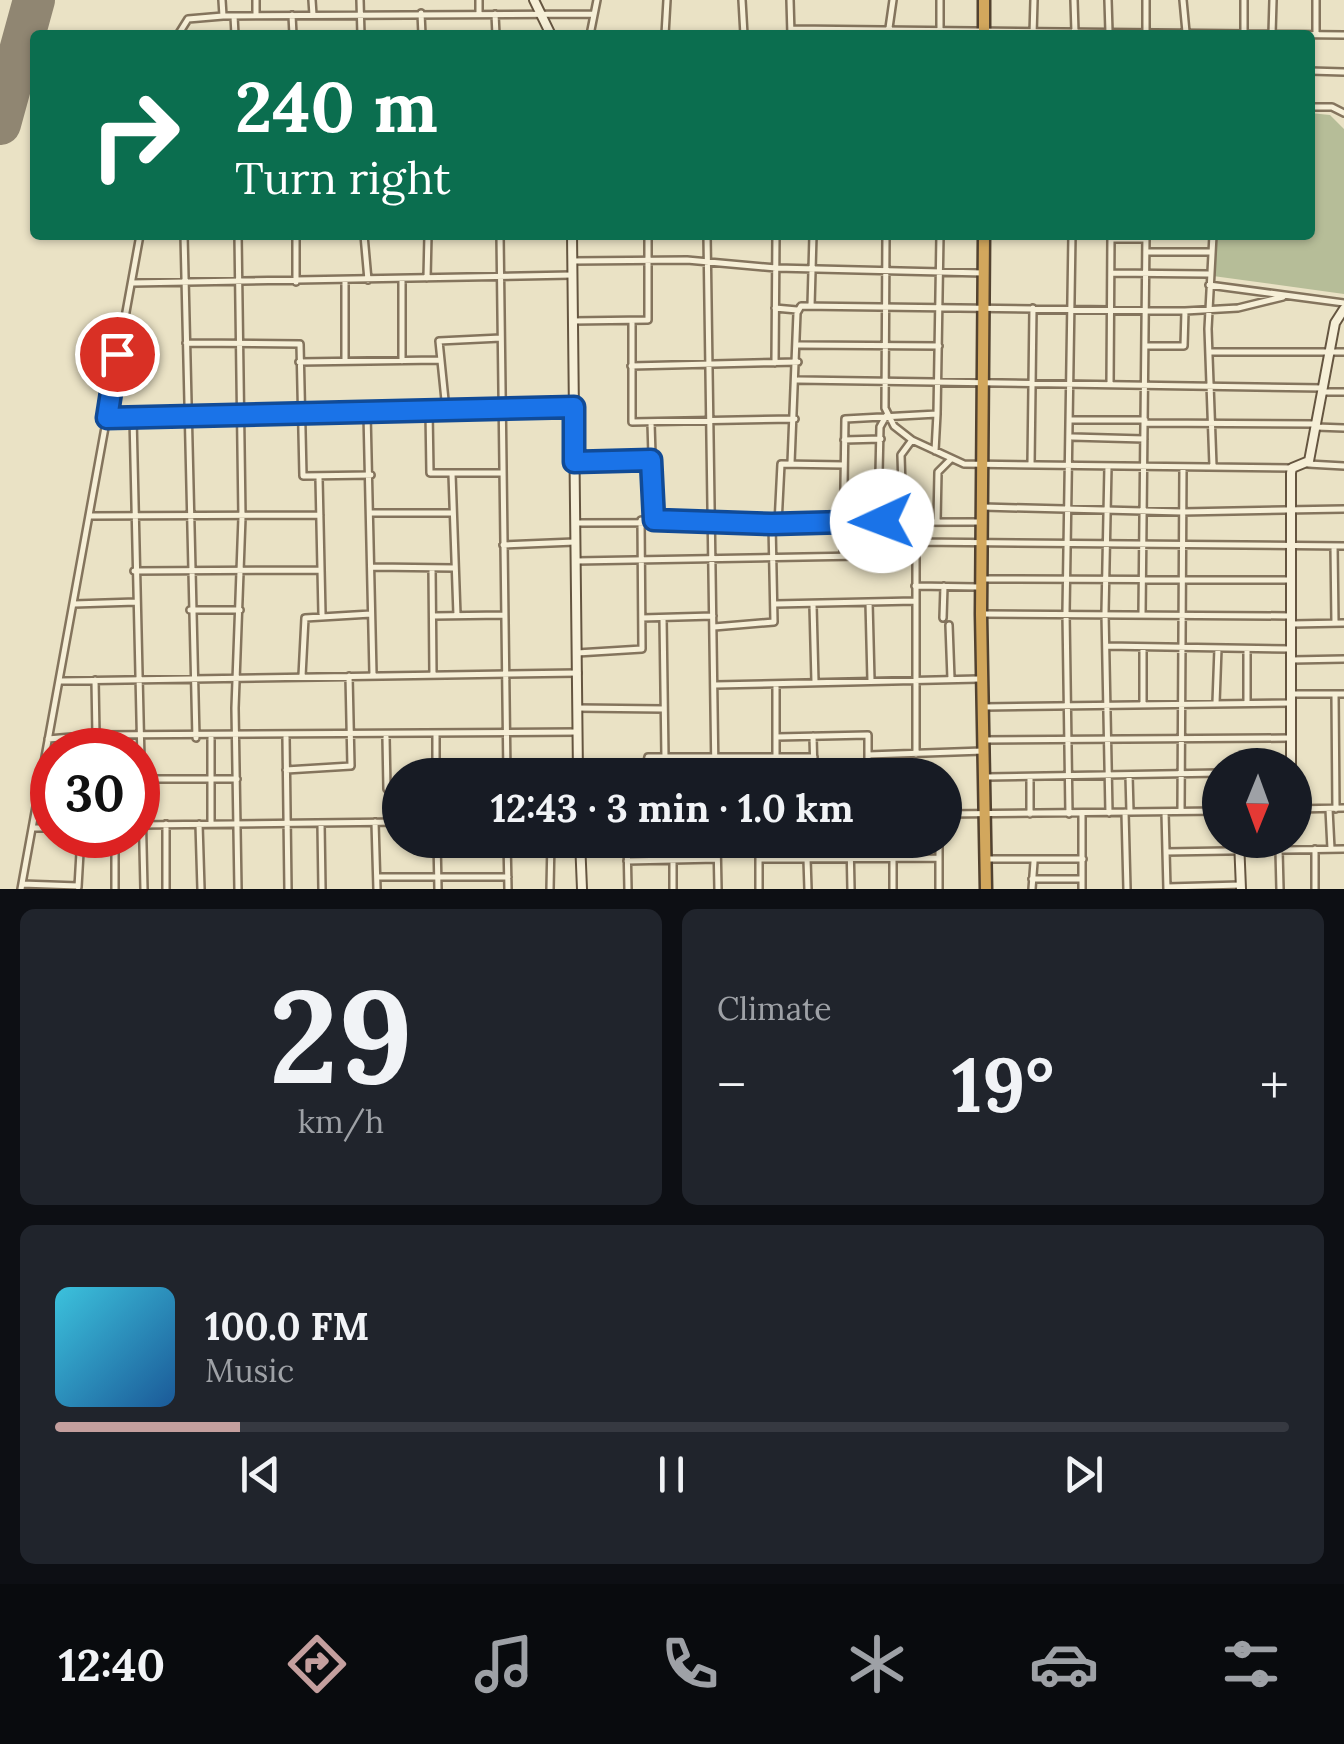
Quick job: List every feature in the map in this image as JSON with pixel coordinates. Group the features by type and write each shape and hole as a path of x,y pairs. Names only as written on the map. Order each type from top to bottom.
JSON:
{"highway":[{"path":"984,0 984,30"},
{"path":"984,240 981,614 986,889"}],"street":[{"path":"222,0 222,16"},
{"path":"256,0 256,15"},
{"path":"312,0 313,15"},
{"path":"360,0 362,30"},
{"path":"430,0 430,13"},
{"path":"479,0 479,14"},
{"path":"534,0 549,30"},
{"path":"591,30 597,0"},
{"path":"665,30 667,0"},
{"path":"742,0 744,30"},
{"path":"790,0 792,30"},
{"path":"888,30 893,0"},
{"path":"940,0 940,30"},
{"path":"1033,30 1034,0"},
{"path":"1074,0 1075,30"},
{"path":"1108,0 1108,30"},
{"path":"1146,0 1146,30"},
{"path":"1184,0 1186,30"},
{"path":"1244,0 1244,30"},
{"path":"1272,30 1273,0"},
{"path":"1316,0 1316,34 1344,35"},
{"path":"421,14 422,30"},
{"path":"495,14 496,30"},
{"path":"181,30 188,18 222,16 594,14"},
{"path":"234,16 234,30"},
{"path":"292,16 293,30"},
{"path":"1315,71 1344,72"},
{"path":"1315,108 1344,113"},
{"path":"50,728 139,240"},
{"path":"184,240 188,571 196,738"},
{"path":"238,240 242,517 236,678 238,889"},
{"path":"296,240 296,282"},
{"path":"364,240 368,280"},
{"path":"428,240 428,278"},
{"path":"500,240 507,758"},
{"path":"572,240 578,758"},
{"path":"572,322 650,317 648,240"},
{"path":"707,240 714,758"},
{"path":"775,363 776,240"},
{"path":"811,306 813,240"},
{"path":"878,521 881,424 887,415 886,240"},
{"path":"935,453 940,240"},
{"path":"1068,814 1066,613 1072,240"},
{"path":"1110,385 1111,240"},
{"path":"1142,614 1146,240"},
{"path":"1212,240 1208,310 1213,466"},
{"path":"1146,252 1211,252"},
{"path":"572,261 983,272"},
{"path":"1111,273 1210,274"},
{"path":"132,284 572,275"},
{"path":"402,278 402,361"},
{"path":"345,281 345,362"},
{"path":"1209,285 1344,306 1335,323 1308,464"},
{"path":"776,308 1185,311 1283,297"},
{"path":"1032,464 1033,308"},
{"path":"791,464 798,380 798,310"},
{"path":"1146,346 1183,346 1185,311"},
{"path":"632,321 631,420 795,418"},
{"path":"446,410 439,360 442,340 501,338"},
{"path":"186,343 300,344 304,476 371,475"},
{"path":"798,345 940,346"},
{"path":"1209,352 1344,352"},
{"path":"299,362 439,360"},
{"path":"631,366 798,362"},
{"path":"798,380 1212,386 1344,392"},
{"path":"107,418 574,407"},
{"path":"429,411 429,471 503,473"},
{"path":"368,412 373,675"},
{"path":"842,554 844,418 936,414"},
{"path":"887,415 912,440 935,453 950,460 983,464 1344,466"},
{"path":"132,417 140,728"},
{"path":"1071,420 1344,428"},
{"path":"650,422 654,520"},
{"path":"1071,438 1144,439"},
{"path":"843,440 881,439"},
{"path":"903,521 902,456 912,440"},
{"path":"574,462 651,460"},
{"path":"937,521 938,472 950,460"},
{"path":"714,627 772,624 781,464 844,465"},
{"path":"1108,466 1105,612 1109,812"},
{"path":"1180,811 1183,467"},
{"path":"1291,748 1292,468"},
{"path":"452,474 456,615"},
{"path":"319,478 322,614"},
{"path":"983,507 1182,512 1344,509"},
{"path":"371,514 452,514"},
{"path":"90,516 320,515"},
{"path":"577,653 638,652 643,645 641,520"},
{"path":"916,521 916,754"},
{"path":"574,522 982,522"},
{"path":"504,546 575,542"},
{"path":"916,542 1344,546"},
{"path":"1334,546 1335,623"},
{"path":"576,560 915,555"},
{"path":"372,567 454,568"},
{"path":"432,568 432,675"},
{"path":"134,572 321,570"},
{"path":"915,586 1068,578 1290,580"},
{"path":"942,618 944,586"},
{"path":"775,604 915,601"},
{"path":"74,604 136,602"},
{"path":"869,602 870,681"},
{"path":"813,604 815,682"},
{"path":"190,610 240,610"},
{"path":"981,614 1105,612 1344,623"},
{"path":"302,676 305,618 371,614"},
{"path":"433,616 504,615"},
{"path":"642,618 714,616"},
{"path":"662,618 665,757"},
{"path":"950,625 951,680"},
{"path":"1106,646 1247,649 1344,659"},
{"path":"1143,646 1143,704"},
{"path":"1216,704 1218,648"},
{"path":"1247,649 1247,703"},
{"path":"60,681 578,673"},
{"path":"286,770 348,768 352,762 349,676"},
{"path":"714,684 982,679"},
{"path":"95,680 96,728"},
{"path":"776,684 776,757"},
{"path":"1330,849 1336,809 1336,694"},
{"path":"982,707 1247,703 1344,694"},
{"path":"577,708 663,709"},
{"path":"160,737 578,732"},
{"path":"436,734 436,758"},
{"path":"777,737 865,734 871,738 868,755 1068,740 1291,738"},
{"path":"386,736 386,758"},
{"path":"646,758 814,757 814,736"},
{"path":"286,737 288,889"},
{"path":"210,738 211,824"},
{"path":"984,777 1202,773"},
{"path":"1126,889 1130,774"},
{"path":"1030,776 1030,814"},
{"path":"160,779 237,779"},
{"path":"962,814 1202,811"},
{"path":"1165,812 1167,888 1241,887 1240,858"},
{"path":"1082,813 1082,889"},
{"path":"375,822 378,889"},
{"path":"160,824 382,822"},
{"path":"166,824 166,889"},
{"path":"199,824 201,889"},
{"path":"321,824 322,889"},
{"path":"30,844 22,886 78,888 80,858"},
{"path":"1312,849 1344,848"},
{"path":"1166,852 1202,849"},
{"path":"1315,849 1315,889"},
{"path":"114,889 115,858"},
{"path":"142,858 144,889"},
{"path":"437,858 438,889"},
{"path":"507,858 508,889"},
{"path":"550,858 550,889"},
{"path":"581,858 582,889"},
{"path":"759,889 759,859 893,858 893,889"},
{"path":"938,858 940,889"},
{"path":"1278,858 1280,889"},
{"path":"807,859 808,889"},
{"path":"850,859 851,889"},
{"path":"986,860 1083,859"},
{"path":"673,860 674,889"},
{"path":"628,889 627,861 673,860 718,860 718,889"},
{"path":"1032,889 1034,861"},
{"path":"378,877 508,877"},
{"path":"1032,879 1082,879"}],"green space":[{"path":"1315,114 1330,115 1344,129 1344,294 1213,276 1215,240 1315,240"}],"runway":[{"path":"0,124 34,0"}],"route":[{"path":"117,354 107,418 574,407 574,462 651,460 654,520 772,524 882,521"}]}
